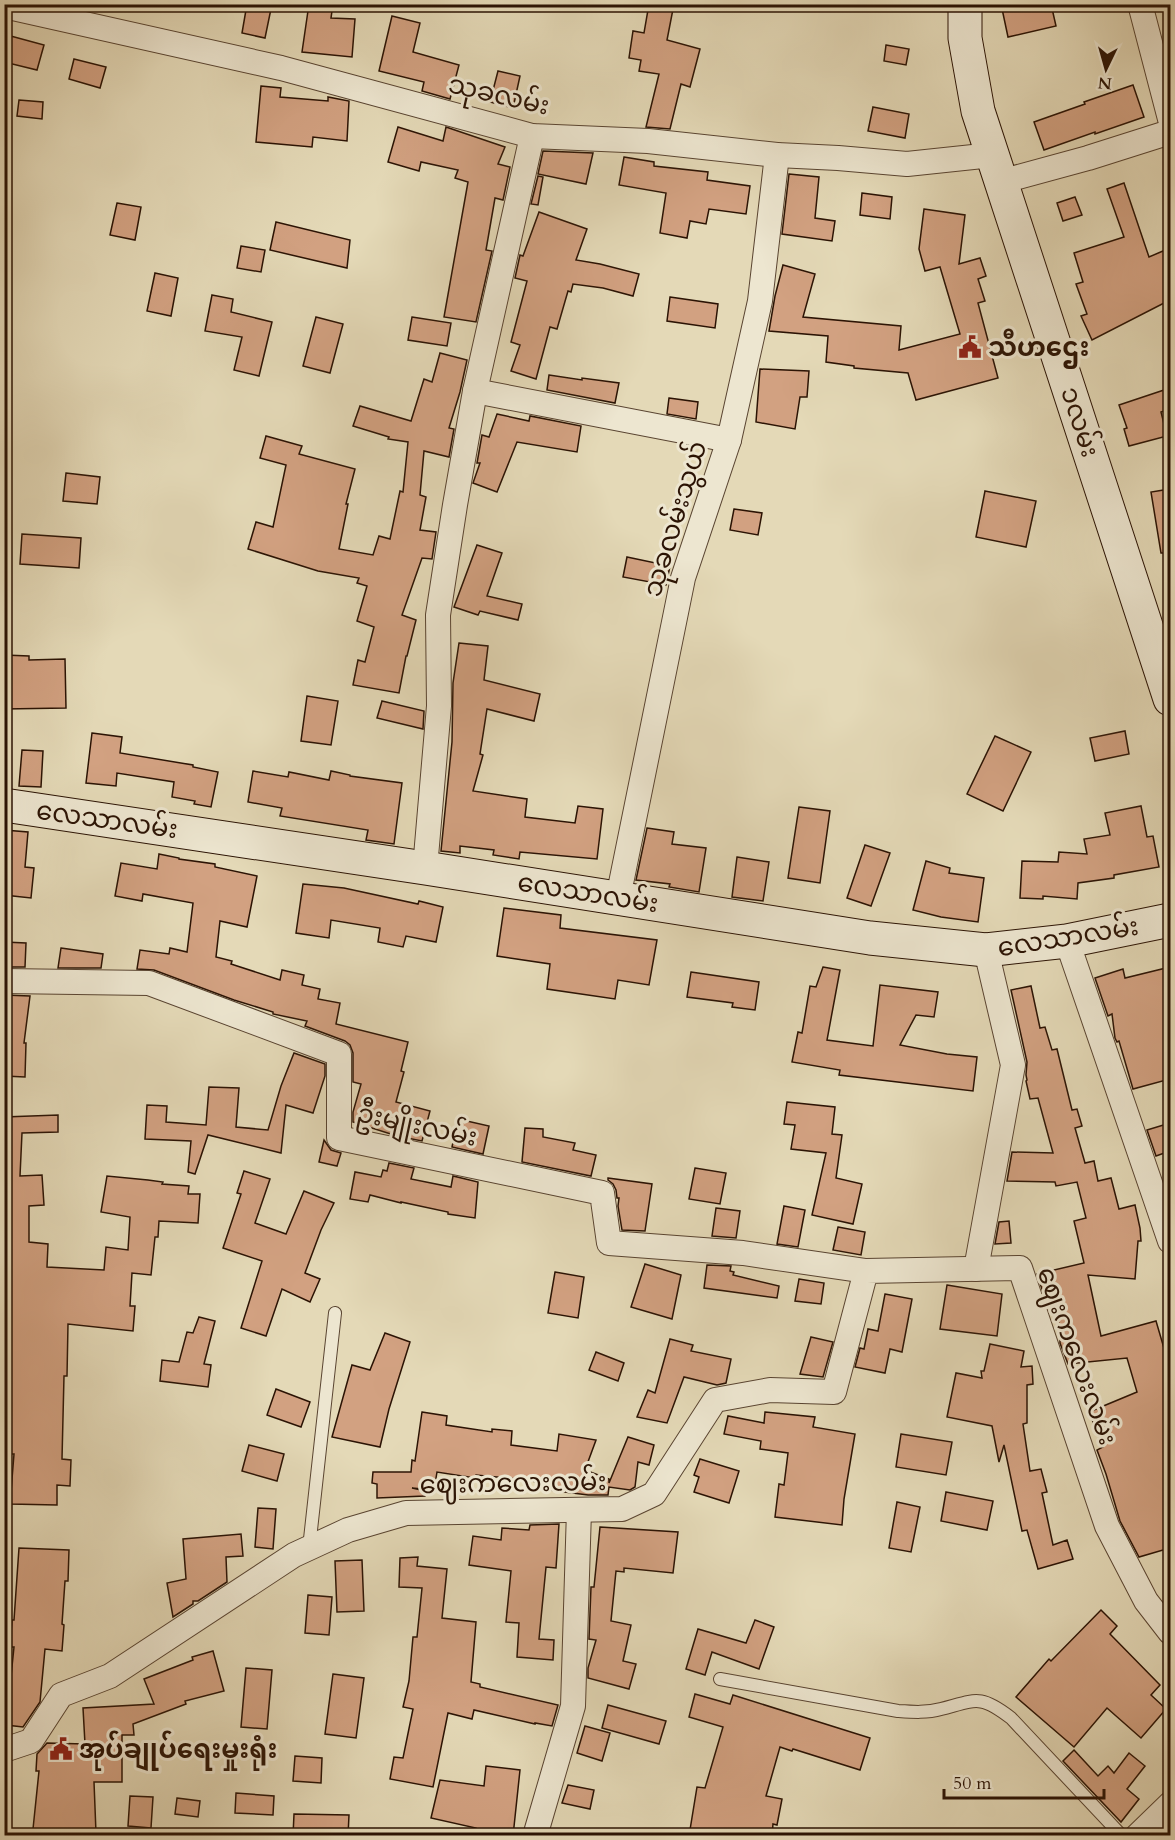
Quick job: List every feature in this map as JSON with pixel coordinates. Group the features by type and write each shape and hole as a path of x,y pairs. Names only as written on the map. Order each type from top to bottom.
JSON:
{"street":[{"name":"၁လမ်း","path":"965,4 967,49 978,111 1170,699"},
{"path":"1140,4 1170,119"},
{"name":"သုခလမ်း","path":"4,6 281,68 532,136 648,141 777,155 996,168 1088,158 1170,132"},
{"path":"425,868 439,706 438,615 475,391 532,136"},
{"name":"သုခလမ်းသွယ်","path":"618,898 683,578 729,440 760,301 777,155"},
{"path":"475,391 729,440"},
{"name":"လေသာလမ်း","path":"4,805 870,938 986,950 1067,941 1170,920"},
{"path":"1067,941 1170,1241"},
{"path":"975,1269 1013,1065 986,950"},
{"name":"ဦးမျိုးလမ်း","path":"4,981 149,983 339,1054 339,1138 602,1193 609,1243 743,1253 866,1271"},
{"name":"ဈေးကလေးလမ်း","path":"4,1750 31,1741 62,1695 110,1676 294,1555 348,1530 406,1513 622,1509 654,1494 715,1400 770,1390 834,1392 866,1271 1020,1268 1107,1526 1146,1601 1170,1632"},
{"path":"535,1836 573,1706 579,1510"},
{"path":"1137,1836 1170,1804"}],"lane":[{"path":"309,1548 334,1313"},
{"path":"720,1679 898,1711 925,1712 974,1700 985,1701 1011,1719 1122,1836"}],"building":[{"path":"247,4 272,4 265,38 242,33"},
{"path":"309,4 333,4 331,18 355,19 352,57 302,52"},
{"path":"649,4 674,4 667,40 700,49 690,87 681,84 670,129 646,127 659,74 639,71 641,60 629,58 633,31 644,33"},
{"path":"1001,4 1051,4 1056,26 1008,37"},
{"path":"392,16 420,23 413,52 459,65 450,99 422,91 424,82 379,71"},
{"path":"7,35 44,45 37,70 4,62 4,44"},
{"path":"886,45 909,49 906,65 884,61"},
{"path":"74,59 106,67 100,88 69,79"},
{"path":"498,71 520,76 513,108 490,102"},
{"path":"1133,85 1144,117 1044,150 1034,122"},
{"path":"261,86 281,88 280,97 328,101 328,97 349,101 347,141 313,137 312,147 256,142"},
{"path":"19,100 43,102 42,119 17,116"},
{"path":"873,107 909,114 905,138 868,131"},
{"path":"398,127 443,141 446,127 505,147 498,164 510,167 503,200 495,198 486,250 492,251 476,322 444,317 468,182 455,178 458,170 421,162 419,171 388,162"},
{"path":"543,151 593,153 586,184 538,174"},
{"path":"624,157 654,162 654,166 708,172 707,180 750,186 746,214 709,209 706,224 690,221 687,238 660,233 666,193 619,185"},
{"path":"789,174 819,177 815,218 835,221 832,241 782,234"},
{"path":"538,176 543,177 538,205 531,204"},
{"path":"1124,183 1149,257 1170,248 1170,300 1092,340 1081,316 1087,314 1076,284 1083,282 1074,253 1124,237 1107,189"},
{"path":"862,193 892,197 890,219 860,215"},
{"path":"1075,197 1082,215 1063,221 1057,203"},
{"path":"117,203 141,207 135,240 110,235"},
{"path":"924,209 965,215 959,264 980,258 986,276 978,279 985,301 978,303 998,378 916,400 908,373 854,368 854,366 826,362 828,336 769,331 783,265 815,274 803,317 901,326 899,350 960,334 940,267 925,271 919,249"},
{"path":"539,212 587,229 576,260 639,274 633,296 603,288 573,284 571,292 568,291 557,329 550,327 536,379 511,371 520,345 511,342 527,281 515,278 520,255 523,256"},
{"path":"276,222 350,240 347,268 270,250"},
{"path":"241,246 265,250 261,272 237,268"},
{"path":"155,273 178,278 171,316 147,311"},
{"path":"212,295 233,299 231,312 272,322 259,376 234,370 242,337 205,331"},
{"path":"670,297 718,304 715,328 667,321"},
{"path":"316,317 343,324 330,373 303,366"},
{"path":"412,317 451,323 447,346 408,340"},
{"path":"440,353 467,360 449,428 454,429 449,457 424,451 420,495 426,497 420,530 436,532 432,559 422,558 402,615 416,620 399,693 353,685 358,660 365,662 374,627 357,621 367,586 357,583 359,578 318,571 248,549 256,522 273,527 286,465 260,458 266,436 302,446 299,454 355,469 346,504 348,504 339,549 373,555 379,536 390,539 400,491 403,492 408,442 388,439 389,437 353,426 360,406 411,421 424,379 432,382"},
{"path":"760,369 809,371 807,397 800,397 795,429 756,422"},
{"path":"549,375 619,383 615,403 547,390"},
{"path":"1164,390 1170,409 1161,412 1167,436 1129,446 1124,429 1127,428 1119,405"},
{"path":"669,398 698,402 696,419 667,414"},
{"path":"497,414 529,421 530,416 581,426 577,452 517,442 497,492 473,483 480,463 477,463 482,435 489,437"},
{"path":"66,473 100,477 97,504 63,501"},
{"path":"1170,489 1170,553 1161,553 1151,492"},
{"path":"985,491 1036,501 1026,547 976,537"},
{"path":"734,509 762,513 758,535 730,530"},
{"path":"22,534 81,538 79,568 20,564"},
{"path":"477,545 502,553 487,596 522,604 518,620 480,611 478,615 454,607"},
{"path":"627,557 670,566 666,585 623,577"},
{"path":"459,643 488,646 484,680 540,694 534,721 487,709 480,754 483,755 473,791 527,799 525,817 575,823 578,806 603,809 597,859 520,852 519,859 493,855 494,850 460,846 460,853 441,851 452,742 453,683"},
{"path":"4,655 29,656 29,660 65,659 66,708 4,709"},
{"path":"307,696 338,701 331,745 301,741"},
{"path":"382,701 424,711 423,729 377,718"},
{"path":"1125,731 1129,754 1095,761 1090,738"},
{"path":"92,733 122,737 120,753 193,765 193,767 218,772 211,807 194,804 195,801 172,797 174,782 117,773 116,786 86,783"},
{"path":"995,736 1031,752 1003,811 967,794"},
{"path":"22,750 43,751 41,787 19,786"},
{"path":"253,771 288,777 289,772 329,780 331,771 402,783 394,844 366,840 368,830 280,816 282,808 248,802"},
{"path":"1141,806 1147,837 1153,836 1159,867 1114,875 1114,878 1078,883 1077,899 1043,896 1043,899 1020,898 1022,861 1058,862 1059,852 1087,854 1084,839 1110,835 1105,813"},
{"path":"799,807 830,811 820,883 788,878"},
{"path":"647,828 674,832 672,844 706,848 699,892 669,887 670,884 636,880"},
{"path":"4,830 28,832 25,867 34,868 31,898 4,895"},
{"path":"865,845 890,853 871,906 847,898"},
{"path":"159,854 215,864 215,867 257,876 247,927 220,921 216,957 280,980 282,970 304,975 302,985 320,989 318,999 340,1003 336,1024 408,1042 401,1071 404,1072 396,1102 430,1111 422,1141 397,1136 353,1122 353,1112 361,1084 353,1082 353,1053 350,1045 345,1041 305,1026 307,1021 273,1014 273,1012 154,970 137,969 140,950 169,954 170,948 187,952 193,903 143,894 142,901 115,896 121,863 157,869"},
{"path":"737,857 769,862 763,901 732,897"},
{"path":"926,861 950,868 949,873 984,878 978,922 941,917 913,910"},
{"path":"303,884 344,888 443,907 436,942 406,936 403,947 378,942 380,928 331,920 329,938 296,933"},
{"path":"504,908 561,915 560,928 657,940 649,985 618,980 615,999 547,989 550,964 497,956"},
{"path":"4,942 26,943 25,967 4,967"},
{"path":"61,948 103,954 101,968 58,968"},
{"path":"823,967 840,970 827,1040 873,1046 880,985 938,992 934,1017 916,1015 900,1045 977,1057 973,1091 839,1075 840,1070 792,1062 798,1032 802,1033 810,986 816,987"},
{"path":"1170,967 1170,1031 1165,1032 1170,1052 1170,1079 1133,1089 1119,1041 1117,1042 1115,1038 1112,1014 1108,1016 1095,978 1123,969 1125,978"},
{"path":"691,972 759,982 755,1010 732,1007 733,1003 687,997"},
{"path":"1031,986 1040,1028 1045,1027 1052,1050 1057,1049 1072,1110 1077,1109 1082,1126 1075,1128 1085,1163 1094,1161 1098,1181 1111,1178 1119,1209 1135,1205 1140,1228 1141,1241 1138,1241 1135,1279 1088,1275 1101,1336 1156,1321 1168,1362 1170,1361 1170,1548 1139,1557 1120,1521 1097,1450 1103,1447 1089,1412 1137,1392 1127,1358 1068,1364 1060,1343 1060,1338 1062,1338 1053,1296 1045,1298 1037,1274 1084,1263 1074,1221 1086,1218 1077,1182 1056,1186 1055,1182 1007,1181 1012,1152 1053,1153 1038,1098 1030,1099 1026,1081 1027,1062 1011,990"},
{"path":"4,995 30,996 24,1043 26,1043 25,1077 4,1076"},
{"path":"294,1053 325,1064 325,1076 313,1113 286,1105 281,1153 208,1135 195,1174 188,1172 191,1141 145,1139 147,1105 167,1106 166,1122 206,1125 209,1087 239,1088 236,1127 268,1130"},
{"path":"787,1102 835,1107 832,1134 842,1135 836,1178 862,1184 853,1224 812,1215 826,1153 791,1149 795,1125 784,1124"},
{"path":"58,1115 58,1132 22,1133 20,1176 42,1175 44,1205 29,1206 29,1242 48,1244 47,1267 104,1270 106,1247 128,1250 130,1217 101,1212 107,1176 189,1186 188,1194 200,1194 198,1223 159,1221 151,1275 132,1273 130,1306 135,1306 133,1331 68,1324 62,1459 71,1460 70,1486 57,1485 57,1505 10,1504 14,1454 8,1454 11,1376 4,1375 4,1117"},
{"path":"458,1119 489,1126 483,1154 452,1147"},
{"path":"1170,1123 1170,1151 1156,1156 1147,1130"},
{"path":"525,1128 543,1129 543,1137 575,1143 573,1150 596,1155 591,1176 522,1162"},
{"path":"324,1140 331,1150 341,1153 337,1166 319,1162"},
{"path":"389,1163 414,1168 411,1179 451,1187 453,1176 478,1182 475,1218 448,1214 448,1212 370,1195 368,1202 350,1199 355,1172 381,1177 383,1170 387,1171"},
{"path":"695,1168 726,1173 720,1204 689,1199"},
{"path":"244,1171 270,1179 255,1223 286,1234 304,1191 334,1203 305,1273 320,1279 310,1302 282,1289 266,1336 241,1328 262,1261 223,1248 241,1194 237,1193"},
{"path":"608,1178 652,1184 645,1231 622,1230 619,1198"},
{"path":"784,1206 805,1210 798,1247 777,1244"},
{"path":"716,1208 740,1211 736,1238 712,1236"},
{"path":"1009,1221 1011,1243 995,1244 999,1222"},
{"path":"838,1227 865,1232 861,1255 833,1250"},
{"path":"645,1264 681,1275 672,1319 631,1307"},
{"path":"707,1265 731,1266 730,1271 734,1272 733,1275 779,1286 777,1298 704,1288"},
{"path":"555,1272 584,1277 578,1318 548,1313"},
{"path":"799,1279 824,1283 821,1304 795,1301"},
{"path":"947,1285 1002,1294 997,1336 940,1329"},
{"path":"885,1294 912,1299 902,1352 890,1349 885,1373 855,1367 860,1348 864,1349 868,1329 878,1331"},
{"path":"199,1317 215,1321 204,1364 211,1365 208,1387 160,1381 162,1360 179,1362 187,1332 193,1333"},
{"path":"385,1333 410,1342 380,1447 332,1437 352,1365 370,1370"},
{"path":"811,1337 833,1342 823,1377 800,1374"},
{"path":"670,1339 693,1345 691,1351 731,1359 726,1383 717,1385 684,1377 667,1423 637,1417 648,1390 655,1393"},
{"path":"990,1344 1024,1351 1021,1367 1032,1366 1033,1384 1027,1385 1027,1423 1023,1424 1030,1471 1041,1469 1047,1492 1042,1493 1053,1545 1067,1540 1073,1559 1038,1569 1027,1530 1022,1531 1004,1445 999,1462 992,1426 947,1417 956,1373 982,1378 981,1371 984,1371"},
{"path":"596,1352 624,1363 618,1381 589,1370"},
{"path":"276,1389 310,1402 301,1427 267,1415"},
{"path":"422,1412 447,1416 446,1425 492,1432 492,1429 512,1431 511,1445 557,1451 559,1434 596,1440 585,1470 609,1479 609,1483 628,1437 654,1445 649,1465 638,1462 635,1487 630,1490 609,1487 608,1495 550,1490 551,1484 518,1479 476,1475 475,1478 437,1472 434,1490 412,1488 426,1491 425,1496 377,1498 377,1484 372,1483 373,1472 411,1472 412,1460 415,1461"},
{"path":"765,1412 815,1417 813,1427 855,1434 842,1525 775,1517 779,1484 784,1485 788,1453 760,1449 761,1441 724,1434 728,1416 764,1423"},
{"path":"901,1434 952,1442 946,1475 896,1467"},
{"path":"249,1445 284,1454 277,1481 242,1471"},
{"path":"700,1459 739,1471 729,1503 694,1492 699,1477 694,1475"},
{"path":"946,1492 993,1501 987,1530 941,1521"},
{"path":"897,1502 920,1507 911,1552 889,1548"},
{"path":"258,1508 276,1509 273,1549 255,1547"},
{"path":"559,1524 556,1568 546,1567 539,1639 554,1640 553,1660 517,1657 519,1623 506,1622 511,1571 469,1565 473,1536 501,1540 502,1528 529,1530 530,1525"},
{"path":"600,1527 678,1532 673,1573 624,1568 624,1572 616,1571 611,1621 631,1625 623,1661 636,1664 629,1689 588,1678 588,1668 596,1640 589,1639 591,1587 594,1587"},
{"path":"241,1534 243,1556 226,1557 227,1582 198,1601 193,1601 193,1604 173,1617 167,1583 186,1579 183,1539"},
{"path":"19,1548 69,1550 68,1581 65,1581 62,1624 64,1625 62,1651 45,1649 40,1702 23,1727 6,1725 14,1647 10,1647"},
{"path":"418,1557 417,1566 447,1569 442,1618 476,1622 471,1682 480,1684 480,1687 558,1705 552,1726 474,1710 472,1719 448,1713 433,1787 390,1779 394,1757 403,1758 413,1709 403,1707 409,1681 413,1637 417,1637 422,1588 399,1587 400,1558"},
{"path":"362,1560 364,1611 337,1612 335,1561"},
{"path":"308,1595 332,1597 329,1635 305,1633"},
{"path":"1101,1610 1117,1626 1110,1634 1160,1685 1151,1695 1166,1709 1141,1738 1107,1708 1074,1747 1016,1697 1049,1659 1051,1661"},
{"path":"755,1620 774,1627 759,1669 712,1652 705,1675 686,1669 698,1629 746,1643"},
{"path":"213,1651 224,1691 185,1701 186,1704 133,1724 134,1735 122,1735 122,1782 94,1782 96,1833 77,1834 33,1829 39,1771 36,1771 37,1754 47,1743 85,1744 83,1708 154,1704 144,1679 193,1660 192,1657"},
{"path":"246,1668 272,1670 267,1729 241,1727"},
{"path":"333,1674 364,1678 356,1738 325,1734"},
{"path":"695,1694 730,1704 733,1695 870,1738 860,1770 780,1747 766,1796 782,1799 777,1825 773,1824 772,1836 689,1836 697,1787 705,1788 723,1727 689,1717"},
{"path":"608,1705 666,1721 659,1744 602,1728"},
{"path":"585,1726 610,1733 602,1761 577,1753"},
{"path":"1074,1750 1098,1776 1108,1766 1114,1773 1129,1753 1145,1766 1127,1789 1139,1799 1121,1822 1063,1761"},
{"path":"295,1756 322,1758 321,1783 293,1781"},
{"path":"486,1766 520,1770 513,1836 476,1833 476,1828 431,1818 440,1780 484,1786"},
{"path":"568,1785 594,1790 590,1809 562,1803"},
{"path":"236,1793 274,1796 273,1815 235,1813"},
{"path":"130,1796 153,1797 151,1828 128,1826"},
{"path":"177,1798 200,1801 198,1817 175,1814"},
{"path":"294,1814 349,1815 348,1836 293,1836"}],"place":[{"name":"သီဟဌေး","path":"970,347"},
{"name":"အုပ်ချုပ်ရေးမှုးရုံး","path":"61,1749"}]}
